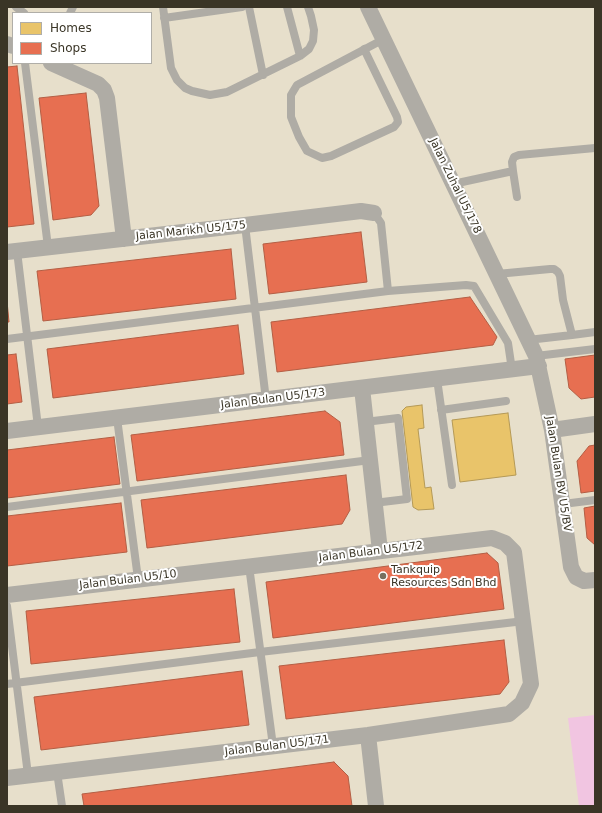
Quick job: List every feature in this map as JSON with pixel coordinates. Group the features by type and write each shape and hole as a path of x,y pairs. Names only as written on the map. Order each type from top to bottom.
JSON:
{"street":[{"name":"Jalan Zuhal U5/178","path":"368,7 538,361"},
{"path":"53,64 98,84 104,90 107,98 124,239"},
{"name":"Jalan Marikh U5/175","path":"12,252 361,210 374,213"},
{"name":"Jalan Bulan U5/173","path":"7,431 512,370 538,361"},
{"name":"Jalan Bulan BV U5/BV","path":"538,361 552,430 571,567 576,577 587,579"},
{"path":"362,388 380,551"},
{"path":"552,430 595,424"},
{"name":"Jalan Bulan U5/172","path":"249,566 492,538 506,543 514,552 524,621"},
{"name":"Jalan Bulan U5/10","path":"7,595 249,566"},
{"name":"Jalan Bulan U5/171","path":"7,778 368,735 509,714 522,703 531,684 524,621"},
{"path":"368,735 376,806"}],"lane":[{"path":"163,7 171,68 177,80 185,88 192,92 210,96 227,92 263,75 300,56 309,49 313,41 314,30 308,7"},
{"path":"164,18 242,7"},
{"path":"249,7 263,75"},
{"path":"287,7 300,56"},
{"path":"364,49 397,117 398,122 394,127 331,156 322,158 307,151 290,117 291,95 297,85 364,49 384,39"},
{"path":"25,64 48,247"},
{"path":"517,197 512,162 514,157 519,155 595,148"},
{"path":"453,184 513,171"},
{"path":"374,213 381,223 388,291"},
{"path":"245,225 266,400"},
{"path":"12,252 27,336 38,427"},
{"path":"497,274 550,269 554,269 558,272 572,335"},
{"path":"7,339 388,291 466,285 474,286 508,343 512,370"},
{"path":"528,340 595,332"},
{"path":"538,361 595,349"},
{"path":"437,379 452,485"},
{"path":"441,410 506,401"},
{"path":"117,418 138,579"},
{"path":"365,422 398,418 407,499 374,503"},
{"path":"7,507 370,460"},
{"path":"563,504 595,500"},
{"path":"249,566 273,746"},
{"path":"7,606 28,775"},
{"path":"7,684 524,621"},
{"path":"57,772 62,806"}],"shaded area":[{"path":"595,715 595,806 579,806 568,718"}],"building: Homes":[{"path":"422,405 424,428 418,429 425,488 431,487 434,509 418,510 413,507 402,411 406,407"},
{"path":"508,413 516,475 460,482 452,420"}],"building: Shops":[{"path":"17,66 34,224 7,227 7,67"},
{"path":"86,93 99,206 91,215 53,220 39,98"},
{"path":"361,232 367,282 269,294 263,244"},
{"path":"231,249 236,299 43,321 37,271"},
{"path":"470,297 497,337 493,345 277,372 271,322"},
{"path":"7,301 9,322 7,322"},
{"path":"238,325 244,374 53,398 47,349"},
{"path":"16,354 22,402 7,404 7,355"},
{"path":"595,355 595,397 581,399 569,388 565,359"},
{"path":"325,411 340,422 344,455 137,481 131,435"},
{"path":"114,437 120,484 7,498 7,450"},
{"path":"595,445 595,491 581,493 577,461 589,446"},
{"path":"346,475 350,510 342,524 147,548 141,500"},
{"path":"121,503 127,552 7,566 7,516"},
{"path":"595,506 595,545 587,538 584,508"},
{"path":"487,553 498,563 504,609 273,638 266,582"},
{"path":"234,589 240,642 31,664 26,611"},
{"path":"504,640 509,682 500,694 286,719 279,666"},
{"path":"242,671 249,725 41,750 34,697"},
{"path":"334,762 348,776 352,806 84,806 82,794"}],"place":[{"name":"Tankquip Resources Sdn Bhd","path":"383,576"}]}
